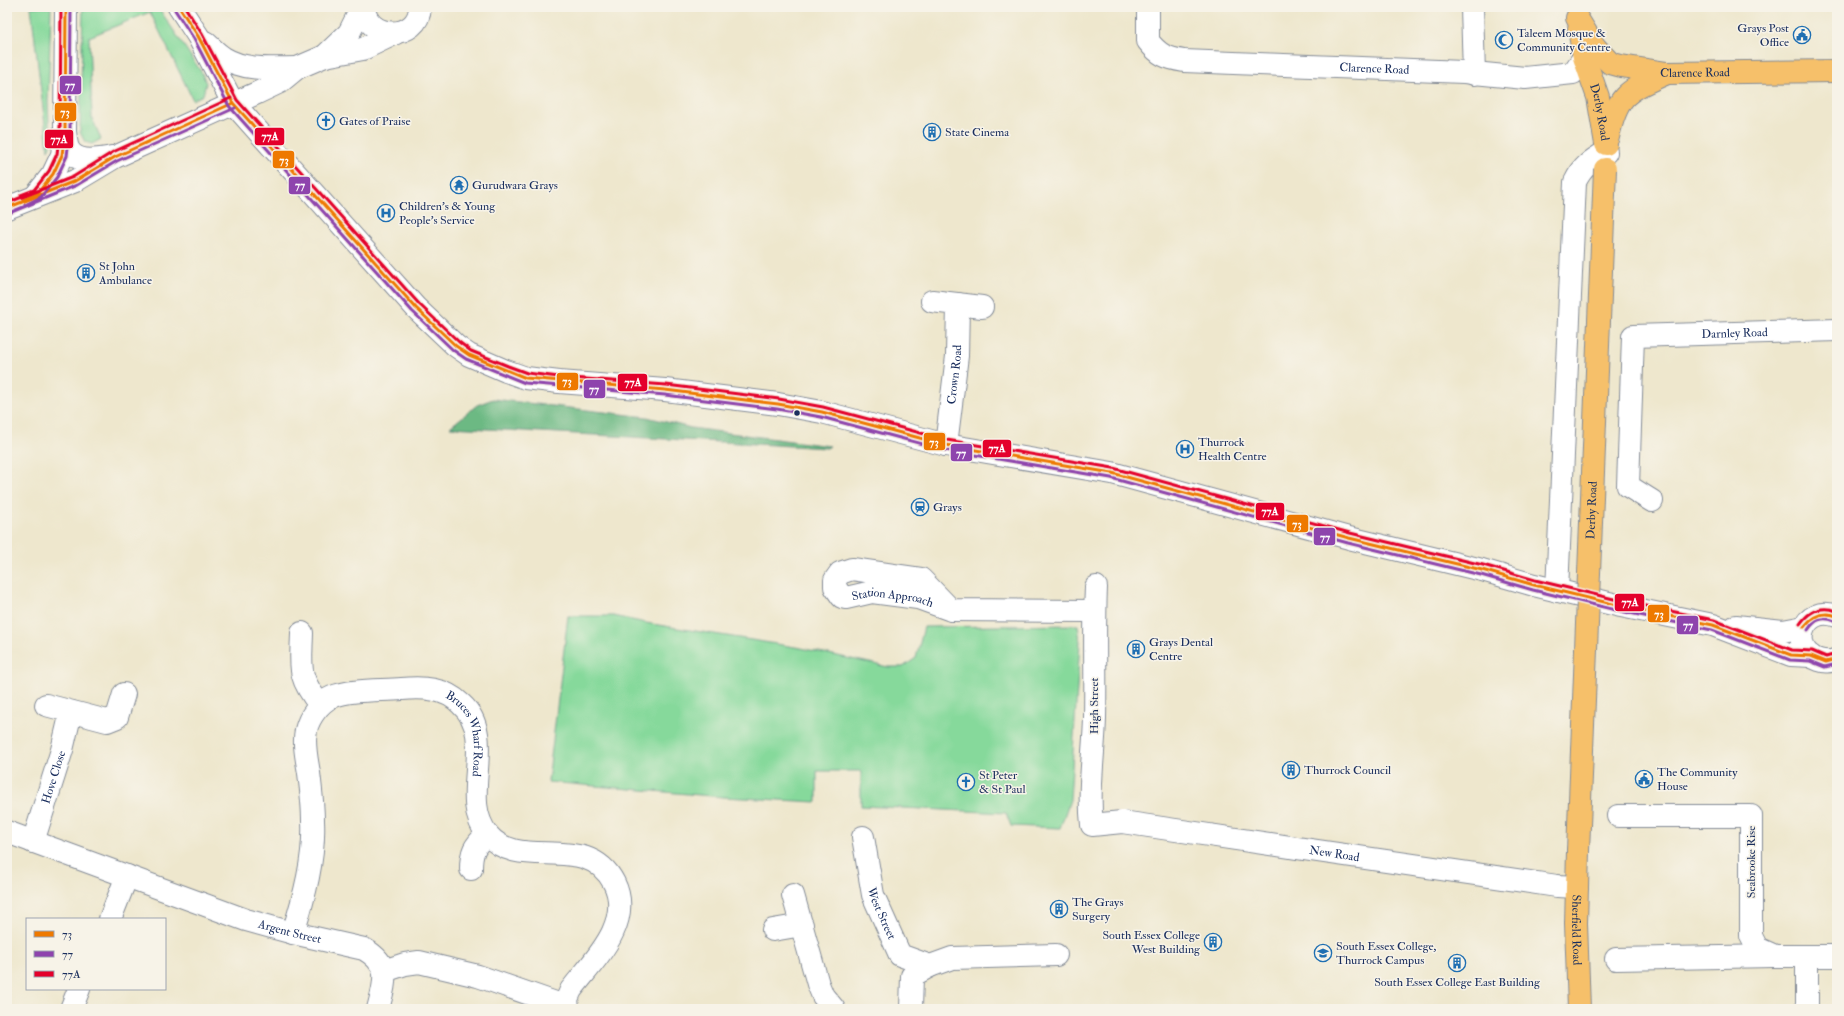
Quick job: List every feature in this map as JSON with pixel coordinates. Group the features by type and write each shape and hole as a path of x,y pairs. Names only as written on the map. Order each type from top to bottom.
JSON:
{"main road":[{"name":"Derby Road","path":"1577,12 1584,57 1598,97 1606,155"},
{"name":"Clarence Road","path":"1577,12 1595,47 1610,63 1667,74 1837,71"},
{"name":"Derby Road","path":"1578,851 1606,155 1613,113 1623,98 1634,88 1667,74"},
{"name":"Sherfield Road","path":"1578,851 1576,923 1579,1009"}],"street":[{"path":"37,194 57,167 62,155 65,130 66,7"},
{"path":"179,7 198,36 233,103 416,308 447,338 469,355 506,371 526,378 665,390 778,404 822,412 946,445 1112,473 1349,538 1482,570 1557,591 1713,625 1791,655 1811,656 1826,662 1837,659"},
{"path":"363,7 368,21 375,28 384,33 394,34"},
{"path":"324,56 349,33 363,7"},
{"path":"7,208 37,194 75,181 115,157 280,82 296,68 324,56 363,49 403,31 411,26 417,19 420,7"},
{"name":"Clarence Road","path":"1148,7 1148,41 1158,53 1171,59 1191,62 1474,74 1525,78 1573,73 1584,57"},
{"path":"1472,7 1474,74"},
{"path":"198,36 224,58 238,64 260,68 296,68"},
{"path":"65,130 69,149 79,158 89,160 115,157"},
{"path":"1557,591 1575,182 1580,172 1591,160 1606,155"},
{"path":"932,301 982,307"},
{"name":"Crown Road","path":"946,445 957,356 958,304"},
{"name":"Darnley Road","path":"1652,501 1628,486 1633,336 1837,330"},
{"name":"High Street","path":"1092,825 1090,802 1095,714 1096,587"},
{"name":"Station Approach","path":"951,610 1095,611"},
{"path":"1811,656 1802,643 1801,634 1804,626 1808,620 1822,613 1837,616"},
{"path":"1713,625 1750,626 1783,630 1804,626"},
{"path":"302,633 301,672 307,688 320,705"},
{"name":"Bruces Wharf Road","path":"293,933 312,846 312,794 305,746 306,732 309,721 320,705 330,698 344,694 416,688 433,689 456,698 465,706 476,727 478,740 476,803 479,818 487,834 499,845 515,851 574,854 588,858 602,866 611,877 617,890 619,907 617,922 612,935 572,990 567,999 568,1008"},
{"path":"46,704 107,721 117,717 124,694"},
{"name":"Hove Close","path":"33,842 62,750 71,712"},
{"name":"Seabrooke Rise","path":"1618,816 1751,816 1751,936 1757,948 1775,956"},
{"name":"New Road","path":"1092,825 1122,822 1307,849 1382,862 1557,886 1577,887"},
{"name":"Argent Street","path":"7,832 246,920 293,933 364,949 374,955 384,971"},
{"path":"470,870 471,854 479,841 487,834"},
{"name":"West Street","path":"863,837 873,895 900,955 930,966"},
{"path":"110,918 126,876"},
{"path":"793,896 818,984 823,996 834,1009"},
{"path":"773,930 802,925"},
{"path":"911,1009 912,976 930,966 952,958 1056,955"},
{"path":"1807,956 1807,1009"},
{"name":"Seabrooke Rise","path":"1616,959 1837,956"},
{"path":"378,1009 385,980 384,971 404,964 419,962 478,976 568,1008"},
{"path":"71,1009 79,990"}],"green space":[{"path":"31,7 51,7 48,102 50,146 48,150"},
{"path":"83,7 158,7 202,73 206,83 203,95 193,100 150,12 89,37 92,118 101,139 92,144 85,142 80,132"},
{"path":"493,399 647,417 691,428 830,446 827,448 450,427 477,405"},
{"path":"568,616 613,616 646,623 801,648 888,667 903,667 916,658 924,627 1078,625 1080,641 1070,800 1060,828 1011,826 1006,813 861,806 861,771 817,771 817,802 723,797 548,782"}],"transit line":[{"name":"77A","path":"21,195 34,190 49,171 57,154 60,130 61,7"},
{"name":"73","path":"23,200 37,194 53,174 62,155 65,130 66,7"},
{"name":"77","path":"25,205 41,197 57,177 67,156 70,130 71,7"},
{"name":"73","path":"179,7 198,36 233,103 416,308 456,346 469,355 526,378 665,390 778,404 822,412 946,445 1112,473 1349,538 1482,570 1534,585 1621,606 1713,625 1791,655 1811,656 1826,662 1837,659"},
{"name":"77A","path":"185,7 202,34 237,100 420,305 459,342 471,351 508,366 527,373 559,377 666,385 779,399 823,407 947,440 1113,468 1350,533 1483,565 1535,580 1622,601 1714,620 1792,650 1812,651 1826,657 1836,654"},
{"name":"77","path":"175,10 194,39 229,106 412,311 453,350 466,359 525,383 665,395 777,409 821,417 945,450 1111,478 1348,543 1481,575 1533,590 1620,611 1712,630 1790,660 1810,661 1825,667 1837,664"},
{"name":"77A","path":"7,203 73,177 113,152 231,98"},
{"name":"73","path":"7,208 75,181 115,157 233,103"},
{"name":"77","path":"9,213 77,185 117,161 235,108"},
{"name":"77A","path":"1800,624 1807,616 1816,610 1831,609 1837,611"},
{"name":"73","path":"1804,627 1807,623 1819,615 1827,614 1837,616"},
{"name":"77","path":"1808,630 1816,621 1823,619 1835,621"}],"place":[{"name":"Grays Post Office","path":"1802,35"},
{"name":"Taleem Mosque & Community Centre","path":"1504,40"},
{"name":"Gates of Praise","path":"326,121"},
{"name":"State Cinema","path":"932,132"},
{"name":"Gurudwara Grays","path":"459,185"},
{"name":"Children's & Young People's Service","path":"386,213"},
{"name":"St John Ambulance","path":"86,273"},
{"name":"Thurrock Health Centre","path":"1185,449"},
{"name":"Grays","path":"920,507"},
{"name":"Grays Dental Centre","path":"1136,649"},
{"name":"Thurrock Council","path":"1291,770"},
{"name":"The Community House","path":"1644,779"},
{"name":"St Peter & St Paul","path":"966,782"},
{"name":"The Grays Surgery","path":"1059,909"},
{"name":"South Essex College West Building","path":"1213,942"},
{"name":"South Essex College, Thurrock Campus","path":"1323,953"},
{"name":"South Essex College East Building","path":"1457,963"}]}
